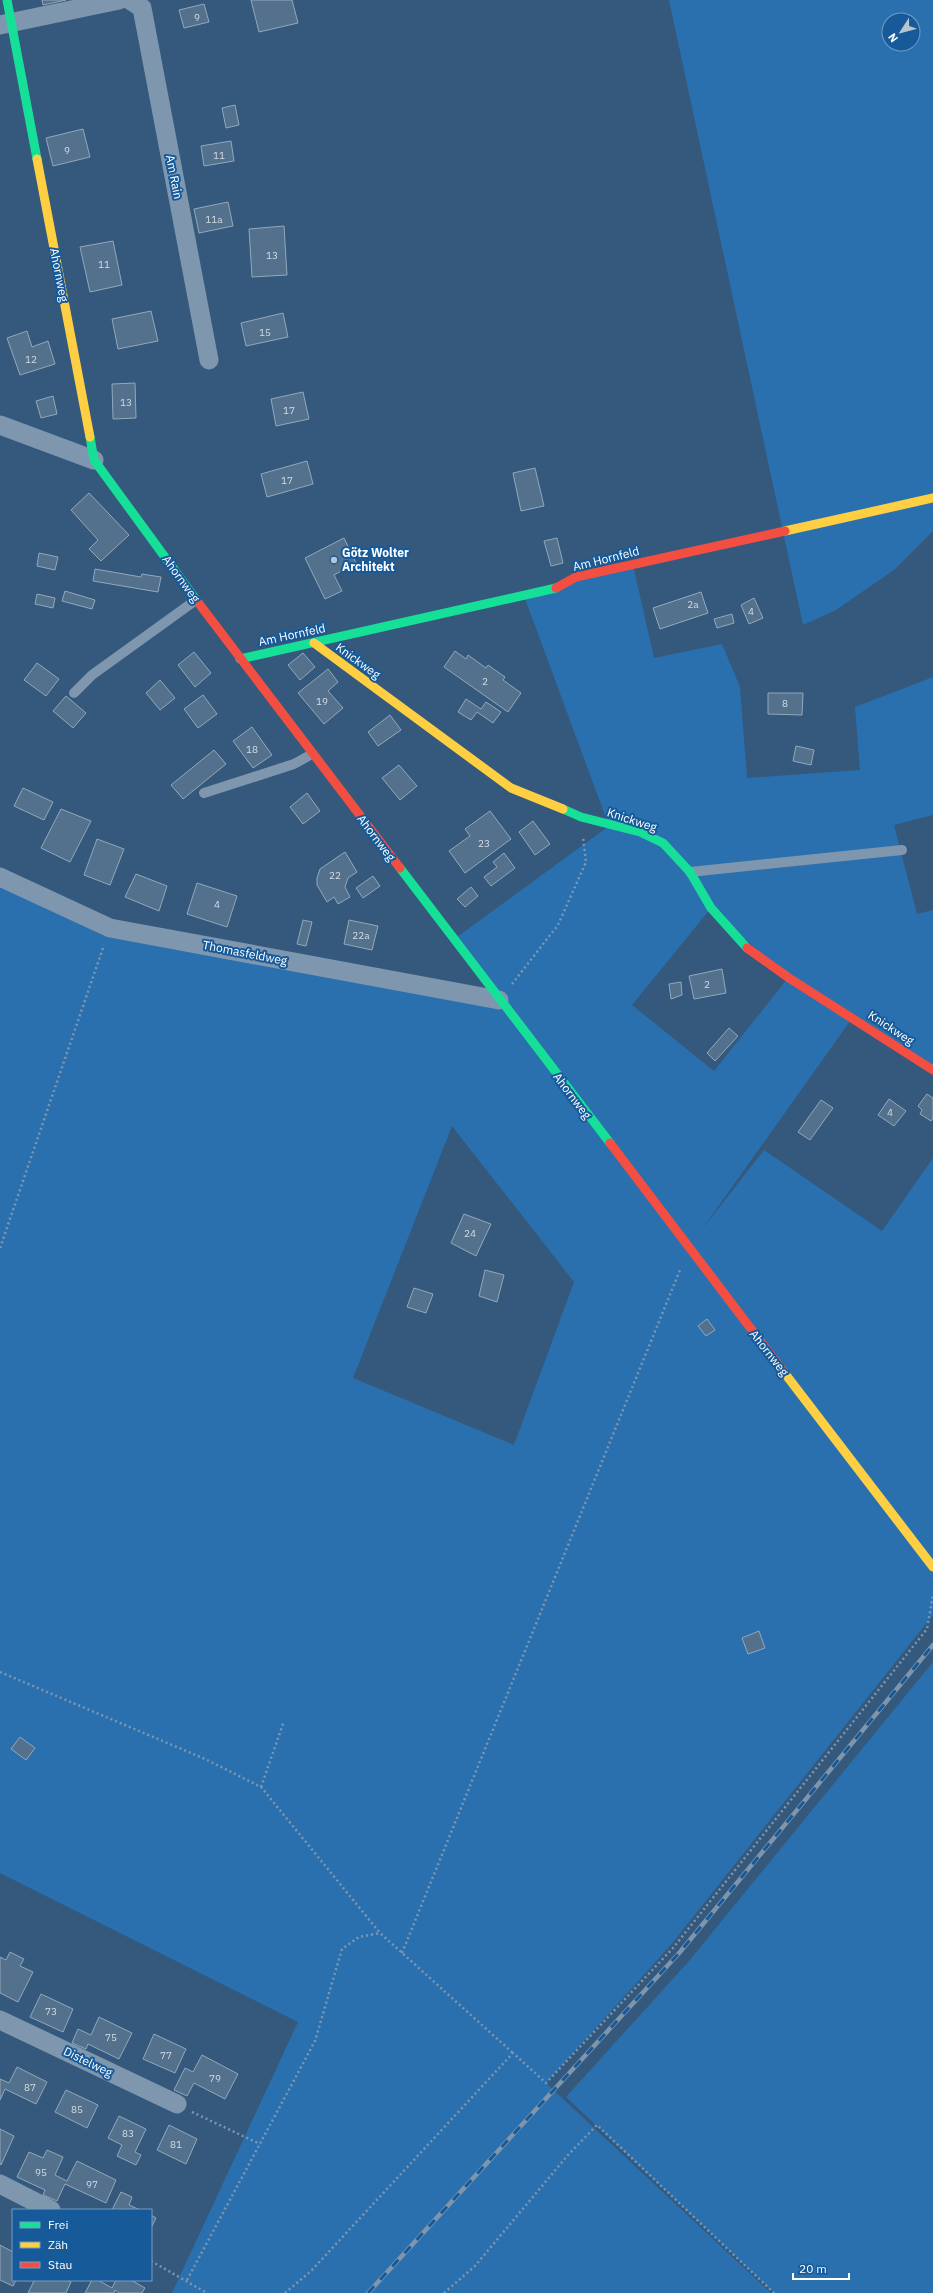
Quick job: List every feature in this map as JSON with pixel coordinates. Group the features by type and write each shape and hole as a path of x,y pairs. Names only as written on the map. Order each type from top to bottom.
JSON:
{"street":[{"name":"Ahornweg","path":"7,0 6,24 94,460 196,600 312,754 933,1567"},
{"path":"6,24 119,0"},
{"name":"Am Rain","path":"130,0 142,8 209,360"},
{"path":"0,425 94,460"},
{"name":"Am Hornfeld","path":"240,659 558,588 576,577 933,498"},
{"name":"Knickweg","path":"314,643 510,788 581,817 640,832 663,843 690,872 711,908 744,946 789,978 933,1070"},
{"name":"Thomasfeldweg","path":"0,877 110,928 499,1000"},
{"name":"Distelweg","path":"0,2020 176,2104"},
{"path":"0,2184 49,2209"}],"lane":[{"path":"74,693 92,675 196,600"},
{"path":"204,794 294,764 312,754"},
{"path":"690,872 902,850"}],"path":[{"path":"499,1000 558,925 586,862 581,817"},
{"path":"0,1248 110,928"},
{"path":"402,1953 689,1248"},
{"path":"0,1672 205,1759 261,1787 380,1933 546,2083 673,1948 927,1629 933,1595"},
{"path":"261,1787 284,1721"},
{"path":"187,2280 315,2041 342,1949 359,1937 380,1933"},
{"path":"285,2293 311,2271 513,2053"},
{"path":"176,2104 260,2144"},
{"path":"444,2293 467,2274 568,2155 597,2125 774,2293"},
{"path":"152,2262 187,2280 207,2293"}],"shaded area":[{"path":"669,0 933,0 933,531 894,570 836,610 803,625"},
{"path":"633,565 654,658 722,644 740,687 747,778 860,770 855,707 933,677 933,815 894,825 917,914 933,910 933,1069 853,1017 700,1232 764,1150 882,1231 933,1158 933,1615 670,1946 546,2083 771,2293 172,2293 298,2022 0,1873 0,877 110,928 499,1000 453,940 609,826 524,596","holes":["711,908 788,978 714,1071 632,1005","452,1126 574,1282 514,1445 353,1378"]},
{"path":"933,1662 933,2293 774,2293 566,2097 689,1961"}],"building":[{"path":"42,0 66,0 43,5"},
{"path":"251,0 292,0 298,23 259,32"},
{"path":"204,4 209,22 184,28 179,10"},
{"path":"235,105 239,125 226,128 222,108"},
{"path":"83,129 90,157 53,166 46,138"},
{"path":"231,141 234,161 204,166 201,146"},
{"path":"228,202 233,226 199,233 194,209"},
{"path":"284,226 287,275 252,277 249,229"},
{"path":"113,241 122,285 90,292 80,247"},
{"path":"151,311 158,341 118,349 112,319"},
{"path":"283,313 288,337 246,346 241,323"},
{"path":"27,331 32,347 48,341 55,364 20,375 7,338"},
{"path":"135,383 136,418 113,419 112,384"},
{"path":"303,392 309,419 276,426 271,399"},
{"path":"53,396 57,414 41,418 36,401"},
{"path":"307,461 313,484 267,497 261,474"},
{"path":"535,468 544,506 521,511 513,473"},
{"path":"89,493 129,535 101,561 89,549 98,540 71,510"},
{"path":"344,538 356,563 334,575 342,591 325,599 305,558"},
{"path":"557,538 563,563 551,566 544,541"},
{"path":"39,553 58,557 55,570 37,566"},
{"path":"95,569 141,577 142,574 161,577 158,592 93,581"},
{"path":"65,591 95,600 92,609 62,601"},
{"path":"701,592 708,613 660,629 653,608"},
{"path":"37,594 55,598 53,608 35,604"},
{"path":"754,598 763,618 749,624 741,605"},
{"path":"732,614 734,623 717,628 714,619"},
{"path":"455,651 466,659 468,655 486,668 488,665 505,677 503,680 521,693 508,712 444,667"},
{"path":"194,652 211,673 195,687 178,665"},
{"path":"303,653 315,667 300,680 288,665"},
{"path":"37,663 59,679 46,696 24,680"},
{"path":"328,669 338,682 328,691 343,708 324,724 298,693"},
{"path":"160,680 175,698 160,710 146,693"},
{"path":"768,693 803,693 802,715 768,714"},
{"path":"203,695 217,714 198,728 184,709"},
{"path":"66,696 86,713 73,728 53,711"},
{"path":"466,699 481,709 486,702 501,712 493,723 477,712 471,720 458,712"},
{"path":"390,715 401,730 378,746 368,732"},
{"path":"252,727 272,755 253,768 233,741"},
{"path":"796,746 814,750 811,765 793,761"},
{"path":"214,750 226,764 183,799 171,785"},
{"path":"399,765 417,786 400,800 382,778"},
{"path":"23,788 53,802 44,820 14,806"},
{"path":"307,793 320,811 303,824 290,807"},
{"path":"61,809 91,821 70,862 41,848"},
{"path":"490,811 511,839 465,873 449,851 470,836 465,829"},
{"path":"533,821 550,844 535,855 519,832"},
{"path":"97,839 124,849 110,885 84,875"},
{"path":"345,852 357,872 348,878 345,887 350,897 338,904 334,897 327,902 317,885 317,878 320,869"},
{"path":"504,853 515,868 491,886 484,877 497,867 493,862"},
{"path":"136,874 167,886 159,911 125,897"},
{"path":"373,876 380,886 363,898 356,888"},
{"path":"197,883 237,896 227,927 187,914"},
{"path":"471,887 478,896 465,907 457,899"},
{"path":"303,920 312,922 306,946 297,944"},
{"path":"349,920 378,926 372,950 344,944"},
{"path":"722,969 726,993 694,999 689,976"},
{"path":"681,982 682,995 671,999 669,984"},
{"path":"729,1028 738,1036 715,1061 707,1053"},
{"path":"927,1094 933,1098 933,1118 931,1121 920,1114 922,1110 918,1106"},
{"path":"889,1099 906,1111 894,1126 878,1115"},
{"path":"821,1100 833,1108 810,1140 798,1132"},
{"path":"464,1214 491,1224 476,1256 451,1243"},
{"path":"485,1270 504,1275 497,1302 479,1296"},
{"path":"414,1288 433,1294 426,1313 407,1307"},
{"path":"707,1319 715,1330 706,1336 698,1326"},
{"path":"759,1631 765,1648 748,1654 742,1638"},
{"path":"20,1737 35,1748 26,1760 11,1749"},
{"path":"10,1952 24,1959 20,1966 33,1972 18,2002 0,1993 0,1957 6,1960"},
{"path":"41,1994 73,2009 63,2032 30,2017"},
{"path":"99,2017 132,2033 119,2059 88,2044 86,2049 72,2043 78,2029 91,2035"},
{"path":"154,2034 186,2049 175,2073 143,2059"},
{"path":"202,2055 238,2074 225,2099 194,2083 187,2096 174,2090 185,2068 193,2072"},
{"path":"17,2067 47,2082 36,2104 5,2089 0,2100 0,2079 9,2083"},
{"path":"66,2090 98,2105 87,2128 55,2112"},
{"path":"119,2116 146,2129 135,2152 141,2155 136,2165 117,2156 122,2145 108,2138"},
{"path":"169,2125 197,2139 186,2164 157,2150"},
{"path":"0,2129 14,2136 1,2165 0,2164"},
{"path":"47,2150 63,2157 55,2175 67,2181 77,2161 116,2180 106,2203 65,2184 57,2201 43,2195 45,2190 17,2177 29,2152 43,2158"},
{"path":"121,2192 132,2197 129,2205 138,2209 112,2209"},
{"path":"152,2216 156,2218 152,2226"},
{"path":"0,2245 12,2251 12,2281 16,2281 13,2286 0,2280"},
{"path":"34,2281 71,2282 66,2293 28,2293"},
{"path":"91,2281 100,2281 112,2288 116,2281 133,2281 145,2288 142,2293 119,2293 115,2290 114,2293 85,2293"}],"railway":[{"path":"368,2293 680,1952 933,1645"}],"traffic: fast":[{"path":"7,0 37,159"},
{"path":"90,437 94,460 197,601"},
{"path":"240,659 556,588"},
{"path":"563,809 581,817 640,832 663,843 690,872 711,908 747,948"},
{"path":"400,868 610,1143"}],"traffic: slow":[{"path":"37,159 90,437"},
{"path":"785,531 933,498"},
{"path":"314,643 511,788 563,809"},
{"path":"783,1371 933,1567"}],"traffic: jam":[{"path":"556,588 576,577 785,531"},
{"path":"197,601 400,868"},
{"path":"747,948 789,978 933,1070"},
{"path":"610,1143 783,1371"}],"place":[{"name":"Götz Wolter Architekt","path":"334,560"}]}
